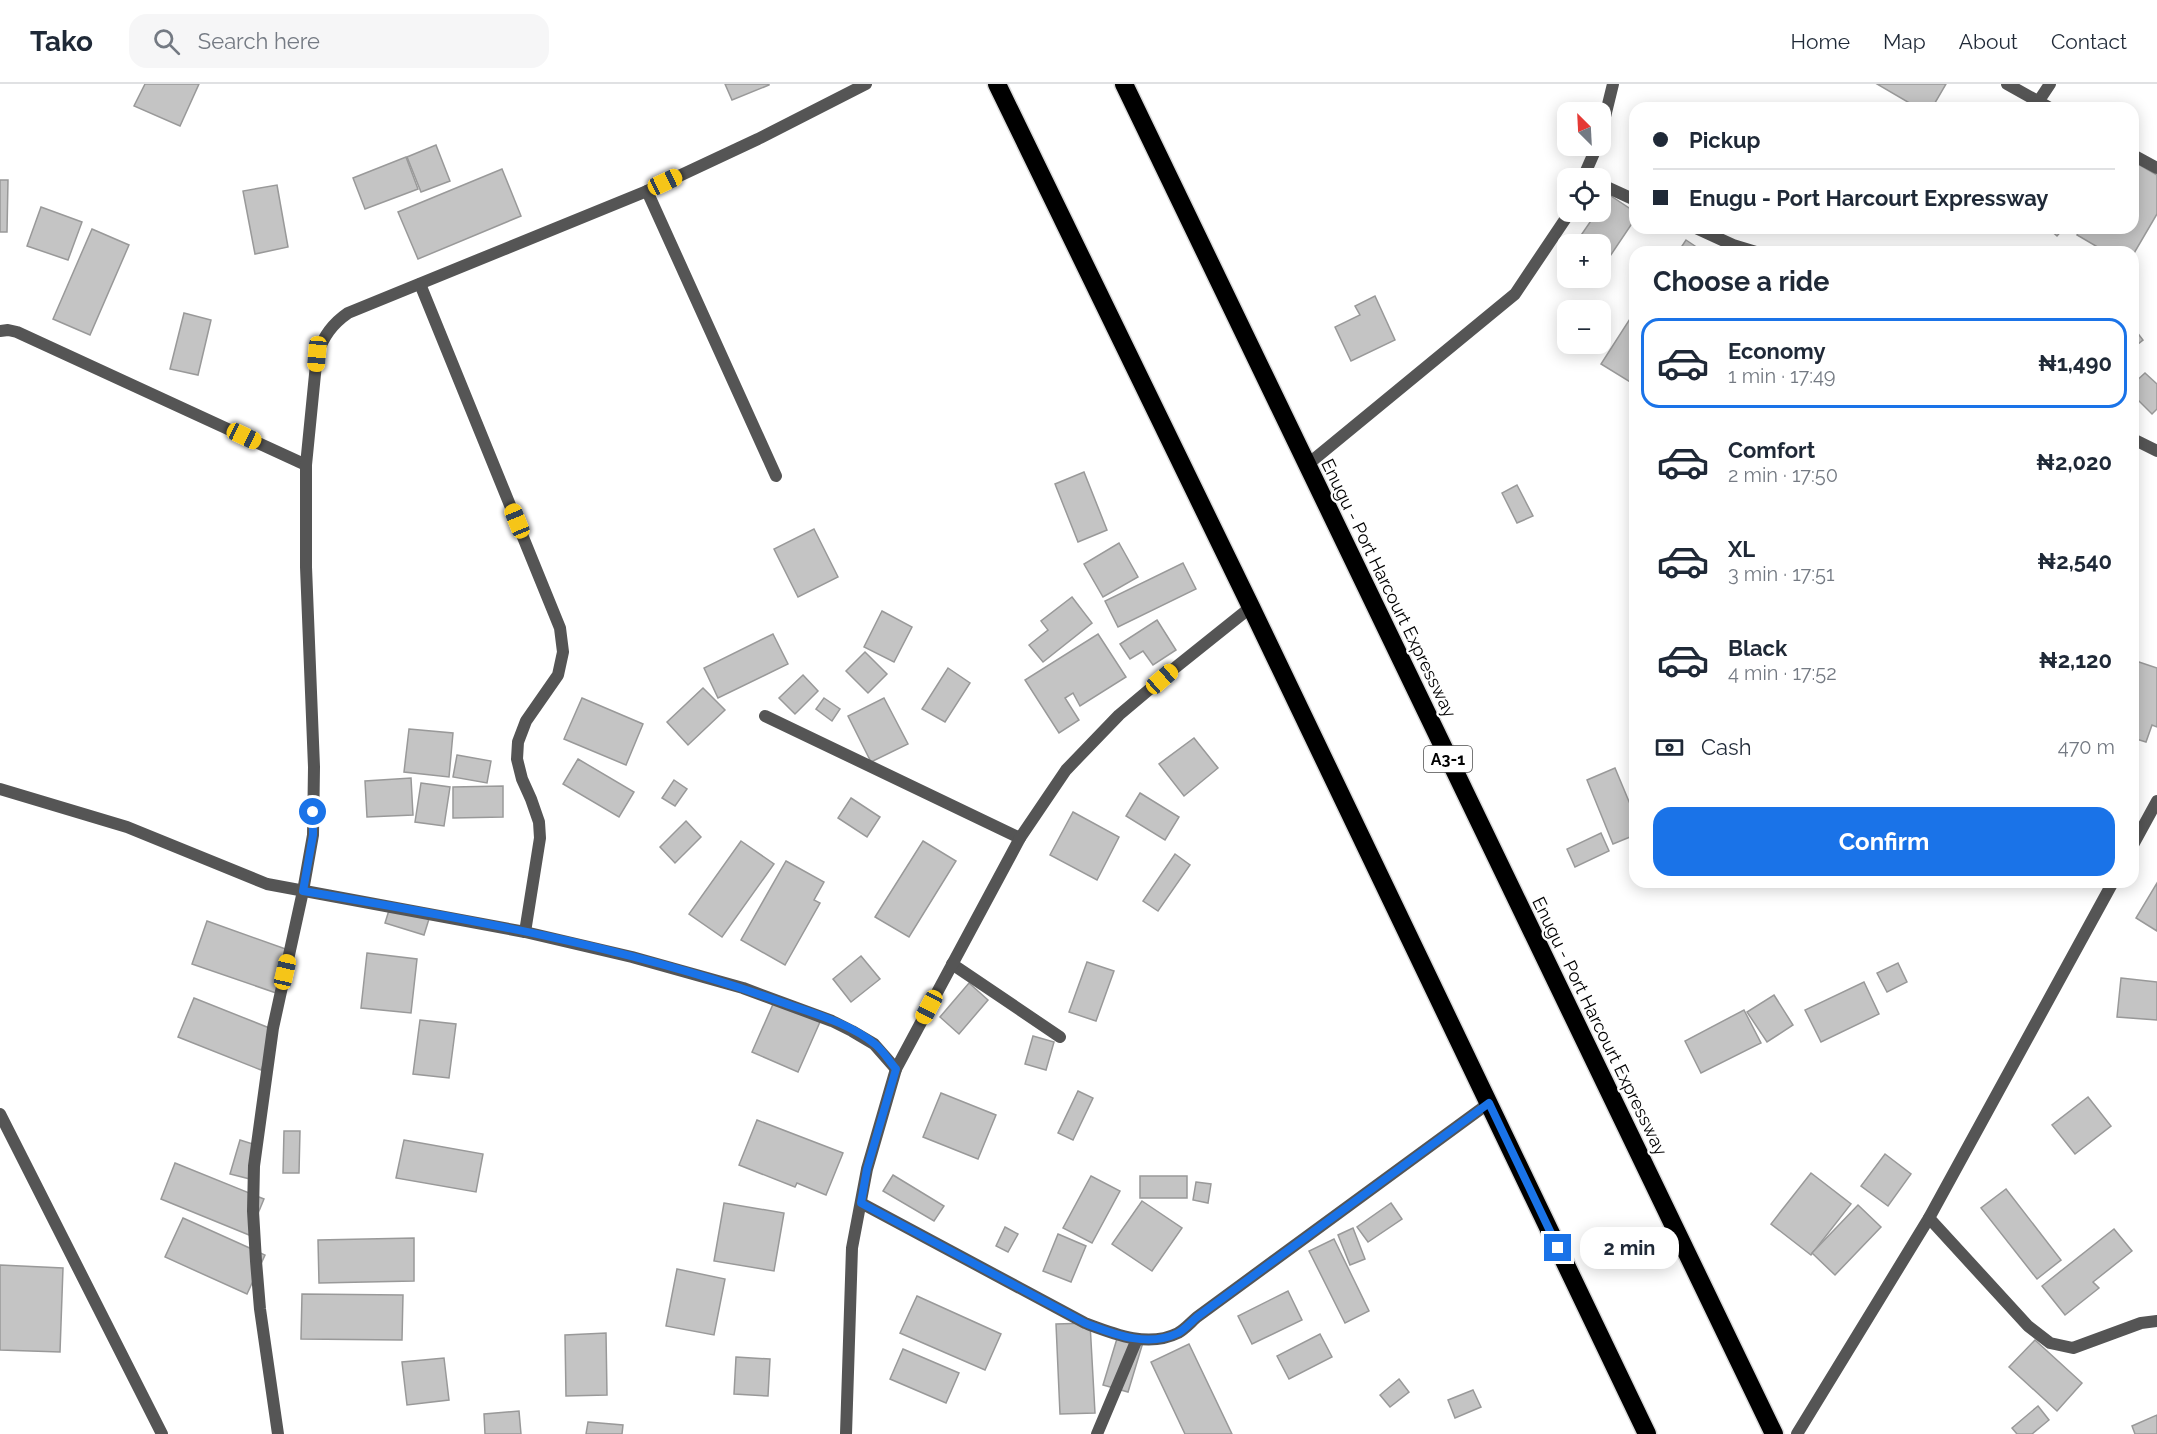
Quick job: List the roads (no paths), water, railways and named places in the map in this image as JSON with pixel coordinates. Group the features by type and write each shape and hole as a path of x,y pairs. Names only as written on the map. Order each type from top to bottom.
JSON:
{"highway":[{"path":"998,84 1647,1434"},
{"name":"Enugu - Port Harcourt Expressway","path":"1124,84 1774,1434"}],"street":[{"path":"278,1434 263,1331 256,1261 253,1211 254,1166 273,1028 313,835 314,767 306,567 306,465 317,354 328,330 348,313 647,191 758,139 866,84"},
{"path":"1609,102 1613,84"},
{"path":"2007,84 2039,102"},
{"path":"2045,102 2050,84"},
{"path":"2139,158 2157,168"},
{"path":"1611,189 1629,197"},
{"path":"647,191 776,476"},
{"path":"1307,465 1515,294 1563,222"},
{"path":"1709,234 1735,246"},
{"path":"420,284 560,628 563,652 558,675 526,722 518,742 517,759 522,779 539,822 540,838 525,932"},
{"path":"0,331 17,332 306,465"},
{"path":"2139,442 2156,449"},
{"path":"846,1434 852,1248 867,1169 896,1069 1020,838 1066,770 1119,715 1251,607"},
{"path":"765,716 1020,838"},
{"path":"0,789 127,827 267,884 525,932 632,957 744,988 832,1021 874,1044 896,1069"},
{"path":"2139,837 2152,820 2157,801"},
{"path":"1797,1434 1929,1218 2109,888"},
{"path":"952,964 1060,1036"},
{"path":"861,1203 1085,1323 1116,1335 1137,1339 1158,1339 1179,1332 1489,1103"},
{"path":"0,1114 162,1434"},
{"path":"1929,1218 2028,1326 2049,1343 2073,1348 2141,1323 2157,1321"},
{"path":"1097,1434 1137,1339"}]}
